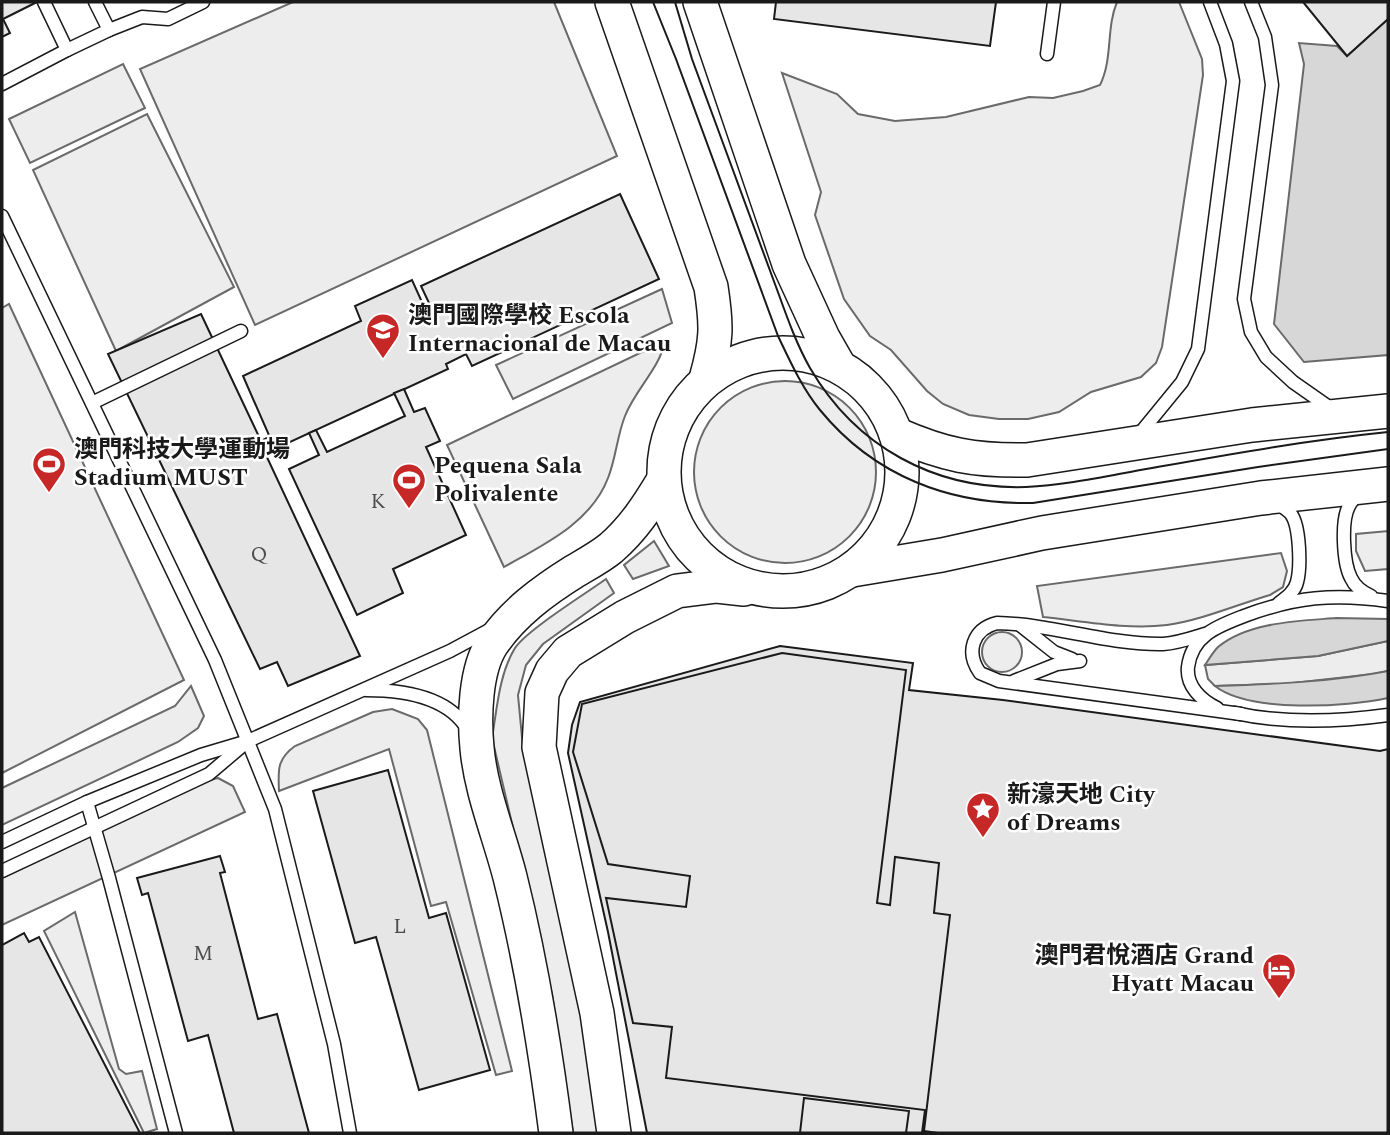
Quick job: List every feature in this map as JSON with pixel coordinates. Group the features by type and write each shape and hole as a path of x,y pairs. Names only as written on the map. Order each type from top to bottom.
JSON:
{"main road":[{"path":"612,2 711,287 716,318 716,344 706,379"},
{"path":"700,2 789,264 839,366"},
{"path":"614,1133 597,1013 539,747 542,693 552,671 568,652 625,617 677,591 717,586 757,590 790,592 822,586 852,570 886,533 896,509 901,485 901,459 896,434 883,407 864,384 839,366 806,354 771,352 737,361 706,379 681,408 666,443 663,481 672,519 692,552 721,576 757,590"},
{"path":"896,434 956,456 994,461 1027,460 1252,425 1388,411"},
{"path":"556,1133 543,1028 510,877 488,803 477,750 475,711 481,675 490,648 510,620 552,586 609,550 631,529 663,481"},
{"path":"852,570 951,553 1042,533 1261,498 1380,485"}],"lane":[{"path":"44,2 67,50"},
{"path":"95,2 109,30"},
{"path":"2,84 109,30 142,17 168,19 203,2"},
{"path":"1047,54 1054,2"},
{"path":"1133,443 1182,382 1198,349 1233,81 1226,44 1210,2"},
{"path":"1251,2 1265,37 1272,85 1244,299 1251,332 1272,364 1341,415"},
{"path":"2,216 215,660 248,741 278,822 334,1044 350,1133"},
{"path":"92,403 241,331"},
{"path":"1380,485 1349,505 1345,517 1345,544 1350,577 1360,590 1382,600"},
{"path":"1241,714 1206,703 1193,690 1187,672 1190,654 1199,639 1217,626 1279,603 1290,596 1297,584 1300,564 1295,523 1291,513 1278,504 1261,498"},
{"path":"1279,603 1328,597 1382,600"},
{"path":"2,842 201,755 248,741 510,620"},
{"path":"1206,634 1181,642 1163,644 997,623 988,625 973,640 971,656 980,673 988,678 1009,682 1241,714 1307,720 1388,715"},
{"path":"1009,682 1057,664 1080,661 1054,652 1020,625"},
{"path":"359,690 410,694 448,709 466,726 477,750"},
{"path":"2,871 209,774 248,741"},
{"path":"87,803 176,1133"}],"shaded area":[{"path":"293,2 554,2 617,156 255,325 140,69"},
{"path":"1117,2 1179,2 1202,59 1203,75 1162,347 1156,363 1141,377 1091,392 1059,412 1028,419 969,415 943,404 927,391 891,350 870,336 844,299 815,215 821,192 782,73 837,94 858,114 895,121 946,117 1029,97 1053,98 1100,85 1107,65"},
{"path":"1388,19 1388,355 1304,362 1274,324 1304,64 1299,43 1337,46 1347,56"},
{"path":"123,64 145,108 30,163 9,119"},
{"path":"147,114 234,287 116,351 33,170"},
{"path":"662,289 672,323 513,399 496,365"},
{"name":"澳門科技大學運動場 Stadium MUST","path":"9,304 184,680 2,773 2,308"},
{"path":"665,341 653,370 625,416 611,470 600,494 590,508 564,531 504,567 447,445"},
{"path":"785,381 820,388 836,396 849,408 861,421 869,437 876,472 869,507 861,523 849,536 836,548 820,556 785,563 750,556 734,548 721,536 709,523 701,507 694,472 701,437 709,421 721,408 734,396 750,388"},
{"path":"1388,531 1388,569 1365,571 1356,551 1356,534"},
{"path":"654,541 669,566 633,579 624,565"},
{"path":"1281,553 1287,571 1283,587 1270,595 1192,620 1167,625 1136,626 1043,617 1037,586"},
{"path":"606,579 614,593 543,644 526,665 518,695 523,748 572,937 603,1133 573,1133 552,994 492,738 502,680 515,648 544,622"},
{"path":"1336,618 1388,619 1388,641 1318,656 1205,665 1218,647 1244,632 1274,624"},
{"path":"1002,632 1010,633 1016,638 1021,644 1021,660 1016,666 1010,671 1002,672 994,671 988,666 983,660 982,652 983,644 988,638 994,633"},
{"path":"1388,641 1388,671 1374,674 1284,684 1215,686 1208,679 1205,665 1318,656"},
{"path":"1388,671 1388,698 1348,704 1299,706 1251,701 1231,695 1215,686 1324,680"},
{"path":"191,686 204,716 198,728 178,742 2,825 2,788 175,706"},
{"path":"392,709 418,719 427,730 512,1071 496,1075 446,902 431,906 389,749 279,791 280,765 295,746 373,712"},
{"path":"218,778 233,786 245,812 2,925 2,878 206,781"},
{"path":"75,912 119,1069 126,1074 142,1071 157,1129 144,1133 44,931"}],"building":[{"path":"2,2 37,2 3,19 10,33 2,37"},
{"path":"776,2 996,2 990,46 774,19"},
{"path":"1303,2 1388,2 1388,19 1347,56"},
{"path":"620,194 659,279 472,366 466,354 446,364 448,369 275,449 243,376 361,321 355,306 412,280 431,322 437,320 421,286"},
{"path":"201,314 261,441 271,436 275,449 265,453 360,656 288,686 277,662 260,669 108,354"},
{"path":"404,389 414,412 425,408 440,441 426,447 466,535 393,569 403,593 357,615 289,469 319,455 309,433 316,430 327,452 405,416 394,393"},
{"name":"新濠天地 City of Dreams","path":"780,646 913,663 909,690 1003,700 1380,751 1388,749 1388,1133 647,1133 608,932 568,753 572,725 580,702"},
{"path":"782,653 906,670 877,903 890,905 895,857 939,863 934,913 950,915 924,1131 938,1133 922,1133 925,1110 666,1078 672,1027 633,1023 606,898 686,907 690,876 608,864 573,752 582,704"},
{"path":"388,770 429,918 446,913 490,1070 419,1090 376,937 355,943 313,791"},
{"path":"220,856 225,872 220,873 258,1019 277,1014 309,1133 234,1133 208,1035 188,1041 148,893 142,895 137,878"},
{"path":"24,933 29,942 39,937 140,1133 2,1133 2,945"},
{"path":"804,1098 909,1111 906,1133 800,1133"}],"tram line":[{"path":"653,2 778,336 792,365 814,402 841,433 864,453 889,469 943,492 972,499 1033,503 1388,449"},
{"path":"675,2 692,59 805,359 829,396 850,420 901,458 960,481 1026,487 1074,482 1270,448 1388,432"}],"place":[{"name":"澳門國際學校 Escola Internacional de Macau","path":"383,360"},
{"name":"澳門科技大學運動場 Stadium MUST","path":"49,494"},
{"name":"Pequena Sala Polivalente","path":"409,510"},
{"name":"新濠天地 City of Dreams","path":"983,839"},
{"name":"澳門君悅酒店 Grand Hyatt Macau","path":"1279,1000"}]}
